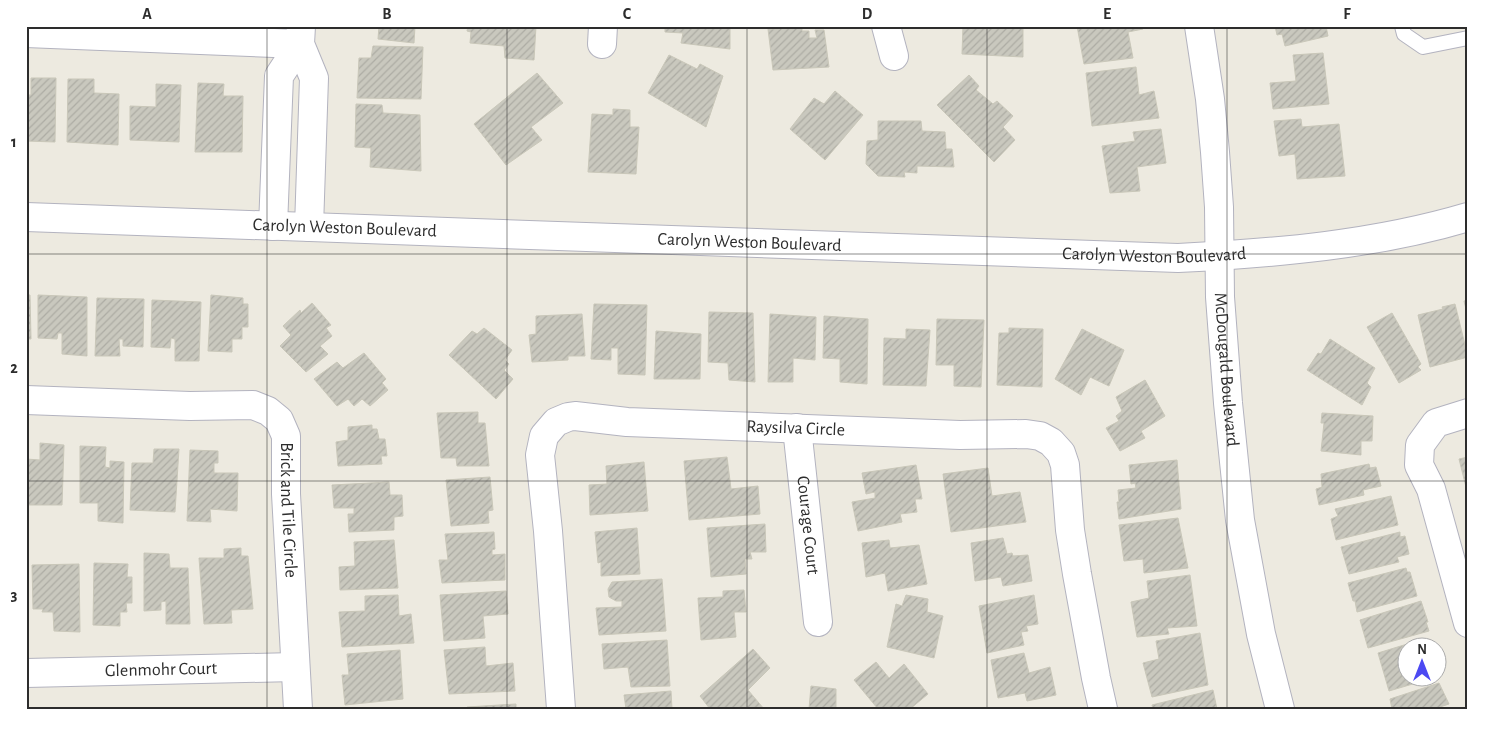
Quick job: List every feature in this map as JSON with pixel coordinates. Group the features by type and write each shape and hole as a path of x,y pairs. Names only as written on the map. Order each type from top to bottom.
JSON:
{"street":[{"path":"886,26 894,56"},
{"name":"McDougald Boulevard","path":"1199,26 1210,100 1215,152 1219,207 1220,298 1240,520 1261,634 1280,709"},
{"path":"26,33 301,35"},
{"path":"272,226 279,76 301,35"},
{"path":"301,35 314,78 309,227"},
{"name":"Carolyn Weston Boulevard","path":"26,217 1178,258 1219,256 1350,243 1430,228 1468,216"},
{"name":"Brick and Tile Circle","path":"26,400 190,406 253,405 268,411 279,420 286,436 286,494 298,709"},
{"path":"1468,413 1436,424 1420,445 1419,465 1431,489 1460,560 1468,624"},
{"name":"Raysilva Circle","path":"561,709 548,531 540,455 544,436 548,430 556,422 575,416 627,422 960,435 1026,434 1040,436 1051,442 1061,453 1065,465 1070,530 1103,709"},
{"name":"Courage Court","path":"797,428 818,622"},
{"name":"Glenmohr Court","path":"26,673 295,668"}],"lane":[{"path":"1402,26 1404,34 1423,47 1468,38"}],"building":[{"path":"379,26 415,26 414,43 378,39"},
{"path":"468,26 536,26 534,60 505,58 504,46 470,43 471,32 467,31"},
{"path":"665,26 730,26 730,49 681,43 683,33 665,32"},
{"path":"780,26 802,26 802,31 809,31 809,38 817,38 815,30 824,30 829,67 773,70 768,29 780,29"},
{"path":"963,26 1023,26 1023,57 962,54"},
{"path":"1077,26 1142,26 1143,29 1128,32 1133,58 1084,64"},
{"path":"1275,26 1326,26 1328,36 1285,46 1282,34 1277,35"},
{"path":"373,46 423,47 421,99 357,98 359,58 371,58"},
{"path":"1323,53 1329,104 1273,109 1270,83 1296,81 1293,55"},
{"path":"669,55 697,69 700,64 723,76 706,127 648,93"},
{"path":"1136,67 1139,95 1154,91 1159,118 1092,126 1086,73"},
{"path":"537,73 563,103 531,127 542,140 506,165 474,124"},
{"path":"969,75 979,86 976,90 993,104 997,101 1013,116 1003,127 1015,140 994,162 937,105"},
{"path":"31,78 56,78 55,142 26,141 26,91 27,95 31,95"},
{"path":"68,79 94,79 94,93 119,94 118,145 67,142"},
{"path":"198,83 224,84 223,96 243,96 242,152 195,152"},
{"path":"156,84 181,85 179,142 130,140 130,106 156,107"},
{"path":"835,91 863,115 825,160 790,129 814,98 824,104"},
{"path":"356,104 382,105 383,113 420,115 421,171 370,167 371,148 355,147"},
{"path":"613,109 630,110 630,127 639,127 636,174 588,172 592,114 613,115"},
{"path":"1301,119 1302,127 1339,124 1345,176 1297,179 1295,154 1279,156 1274,121"},
{"path":"878,121 921,121 922,131 945,132 946,149 952,149 954,167 917,166 917,173 904,172 905,177 878,176 866,164 867,141 878,140"},
{"path":"1161,129 1166,163 1137,167 1140,191 1110,193 1102,146 1135,141 1133,132"},
{"path":"26,295 30,295 31,339 26,339"},
{"path":"38,295 87,297 87,356 62,354 62,333 58,333 57,339 38,338"},
{"path":"211,295 243,298 243,304 248,304 248,327 242,327 242,339 232,339 232,352 208,351"},
{"path":"97,298 144,299 143,347 123,346 123,339 119,339 120,356 95,356"},
{"path":"152,300 201,302 199,361 175,361 175,339 171,338 170,348 151,347"},
{"path":"1468,300 1468,317 1464,301"},
{"path":"312,303 331,325 326,328 332,336 320,346 328,354 306,372 280,346 291,335 283,326 300,310 301,313"},
{"path":"594,304 647,305 645,375 618,374 618,348 611,348 611,360 591,359"},
{"path":"1455,304 1468,357 1430,367 1418,315"},
{"path":"709,312 753,313 755,382 729,380 728,363 708,362"},
{"path":"1392,313 1421,364 1418,367 1421,370 1399,383 1367,327"},
{"path":"582,314 585,356 568,356 568,360 532,362 529,335 536,334 536,316"},
{"path":"770,314 816,317 815,360 793,358 793,382 768,382"},
{"path":"824,316 868,319 867,384 840,382 840,359 823,358"},
{"path":"937,319 984,320 981,387 954,386 954,365 936,365"},
{"path":"484,328 512,350 505,360 509,364 504,370 513,379 496,399 449,355 472,331 477,334"},
{"path":"1009,328 1043,329 1042,387 997,385 999,333 1009,333"},
{"path":"906,329 930,330 926,386 883,385 884,338 906,339"},
{"path":"1082,329 1124,350 1109,386 1090,377 1081,395 1055,379"},
{"path":"656,331 701,334 700,379 654,379"},
{"path":"1330,339 1375,368 1367,383 1371,387 1362,405 1307,370 1318,353 1321,354"},
{"path":"364,353 386,379 382,383 388,390 370,406 362,399 354,406 348,399 337,406 314,379 337,362 343,368"},
{"path":"1145,380 1165,416 1141,431 1145,438 1120,451 1106,428 1119,421 1116,416 1122,411 1116,397"},
{"path":"478,412 478,423 485,423 489,466 457,466 456,458 441,458 437,413"},
{"path":"1322,413 1373,416 1372,441 1361,441 1361,455 1321,451 1324,423 1321,423"},
{"path":"372,425 372,429 377,429 379,439 385,439 387,456 381,456 382,464 338,466 336,442 348,440 348,427"},
{"path":"40,443 64,445 62,505 26,505 26,459 40,460"},
{"path":"80,446 106,447 105,467 110,468 110,461 124,462 123,523 98,521 98,503 80,503"},
{"path":"154,449 179,449 175,512 130,510 132,463 153,463"},
{"path":"190,450 218,451 218,463 214,463 214,473 238,473 237,511 210,509 211,522 187,521"},
{"path":"727,457 731,489 758,486 760,514 689,520 684,461"},
{"path":"1468,457 1468,495 1459,459"},
{"path":"1177,460 1181,509 1119,519 1118,490 1136,488 1135,483 1131,484 1129,465"},
{"path":"644,462 648,511 590,515 589,485 607,484 606,466"},
{"path":"1369,464 1370,468 1376,467 1381,486 1363,490 1364,495 1319,505 1316,489 1322,487 1321,474"},
{"path":"916,465 922,499 915,499 917,512 900,514 902,522 858,531 852,502 875,498 875,492 866,494 862,473"},
{"path":"988,468 992,496 1020,492 1026,522 951,532 943,474"},
{"path":"490,477 493,510 488,511 489,523 451,526 446,480"},
{"path":"389,482 390,495 402,495 403,516 394,517 394,530 349,532 348,514 354,514 354,508 334,508 332,485"},
{"path":"1391,496 1398,525 1336,540 1331,519 1338,516 1335,509"},
{"path":"1178,518 1188,568 1144,573 1143,559 1124,561 1119,525"},
{"path":"765,524 766,552 750,552 752,559 745,559 746,574 711,577 707,528"},
{"path":"637,528 640,574 601,576 601,562 598,563 595,532"},
{"path":"494,532 495,549 492,550 492,555 505,554 505,580 442,583 439,560 448,560 445,534"},
{"path":"1400,532 1400,537 1405,536 1409,554 1397,557 1399,562 1349,574 1341,547"},
{"path":"1003,538 1007,554 1012,553 1013,556 1028,555 1032,581 1003,586 1001,577 975,581 971,543"},
{"path":"394,540 398,588 340,590 339,567 355,566 354,542"},
{"path":"889,540 890,548 919,545 927,584 888,591 885,573 866,577 862,543"},
{"path":"241,548 241,556 248,556 253,609 231,610 232,623 204,624 199,558 224,558 224,549"},
{"path":"144,553 169,554 170,568 188,568 190,624 166,624 166,601 161,602 161,610 144,611"},
{"path":"94,563 128,564 127,577 132,577 132,603 126,603 127,612 120,612 120,626 93,625"},
{"path":"79,564 80,632 54,631 53,612 42,612 43,609 33,609 32,565"},
{"path":"1406,568 1407,572 1410,572 1417,596 1357,612 1348,583"},
{"path":"1190,575 1197,626 1167,628 1169,634 1137,637 1131,602 1149,598 1147,581"},
{"path":"662,579 666,631 599,635 596,608 622,607 622,601 616,601 609,597 608,589 612,582"},
{"path":"744,590 746,612 734,612 736,637 701,640 698,598 723,597 723,591"},
{"path":"506,591 508,614 483,616 485,638 444,641 440,595"},
{"path":"398,595 399,616 411,614 414,643 342,647 339,612 365,611 365,596"},
{"path":"906,595 928,599 927,612 943,616 934,658 887,647 896,604 902,606"},
{"path":"1034,595 1038,624 1026,626 1028,631 1021,632 1024,645 987,653 979,606"},
{"path":"1421,601 1429,631 1404,638 1396,638 1396,640 1368,648 1360,620"},
{"path":"1200,633 1208,685 1152,697 1143,663 1159,659 1156,641"},
{"path":"667,640 670,686 631,687 628,667 604,669 602,644"},
{"path":"485,647 486,666 513,663 515,691 449,694 444,650"},
{"path":"1396,647 1396,688 1399,688 1389,691 1378,653"},
{"path":"753,649 770,668 748,690 764,709 710,709 700,696"},
{"path":"400,650 403,699 345,705 342,675 349,675 347,654"},
{"path":"1024,653 1029,673 1050,667 1056,695 1027,701 1025,693 998,698 991,660"},
{"path":"876,662 889,678 904,664 928,694 910,709 878,709 854,680"},
{"path":"811,686 836,689 836,709 809,709"},
{"path":"1424,688 1441,688 1449,704 1440,707 1441,709 1392,709 1390,699"},
{"path":"1213,690 1217,709 1153,709 1152,705"},
{"path":"671,691 672,709 626,709 624,695"},
{"path":"516,704 516,709 467,709 467,707"}]}
